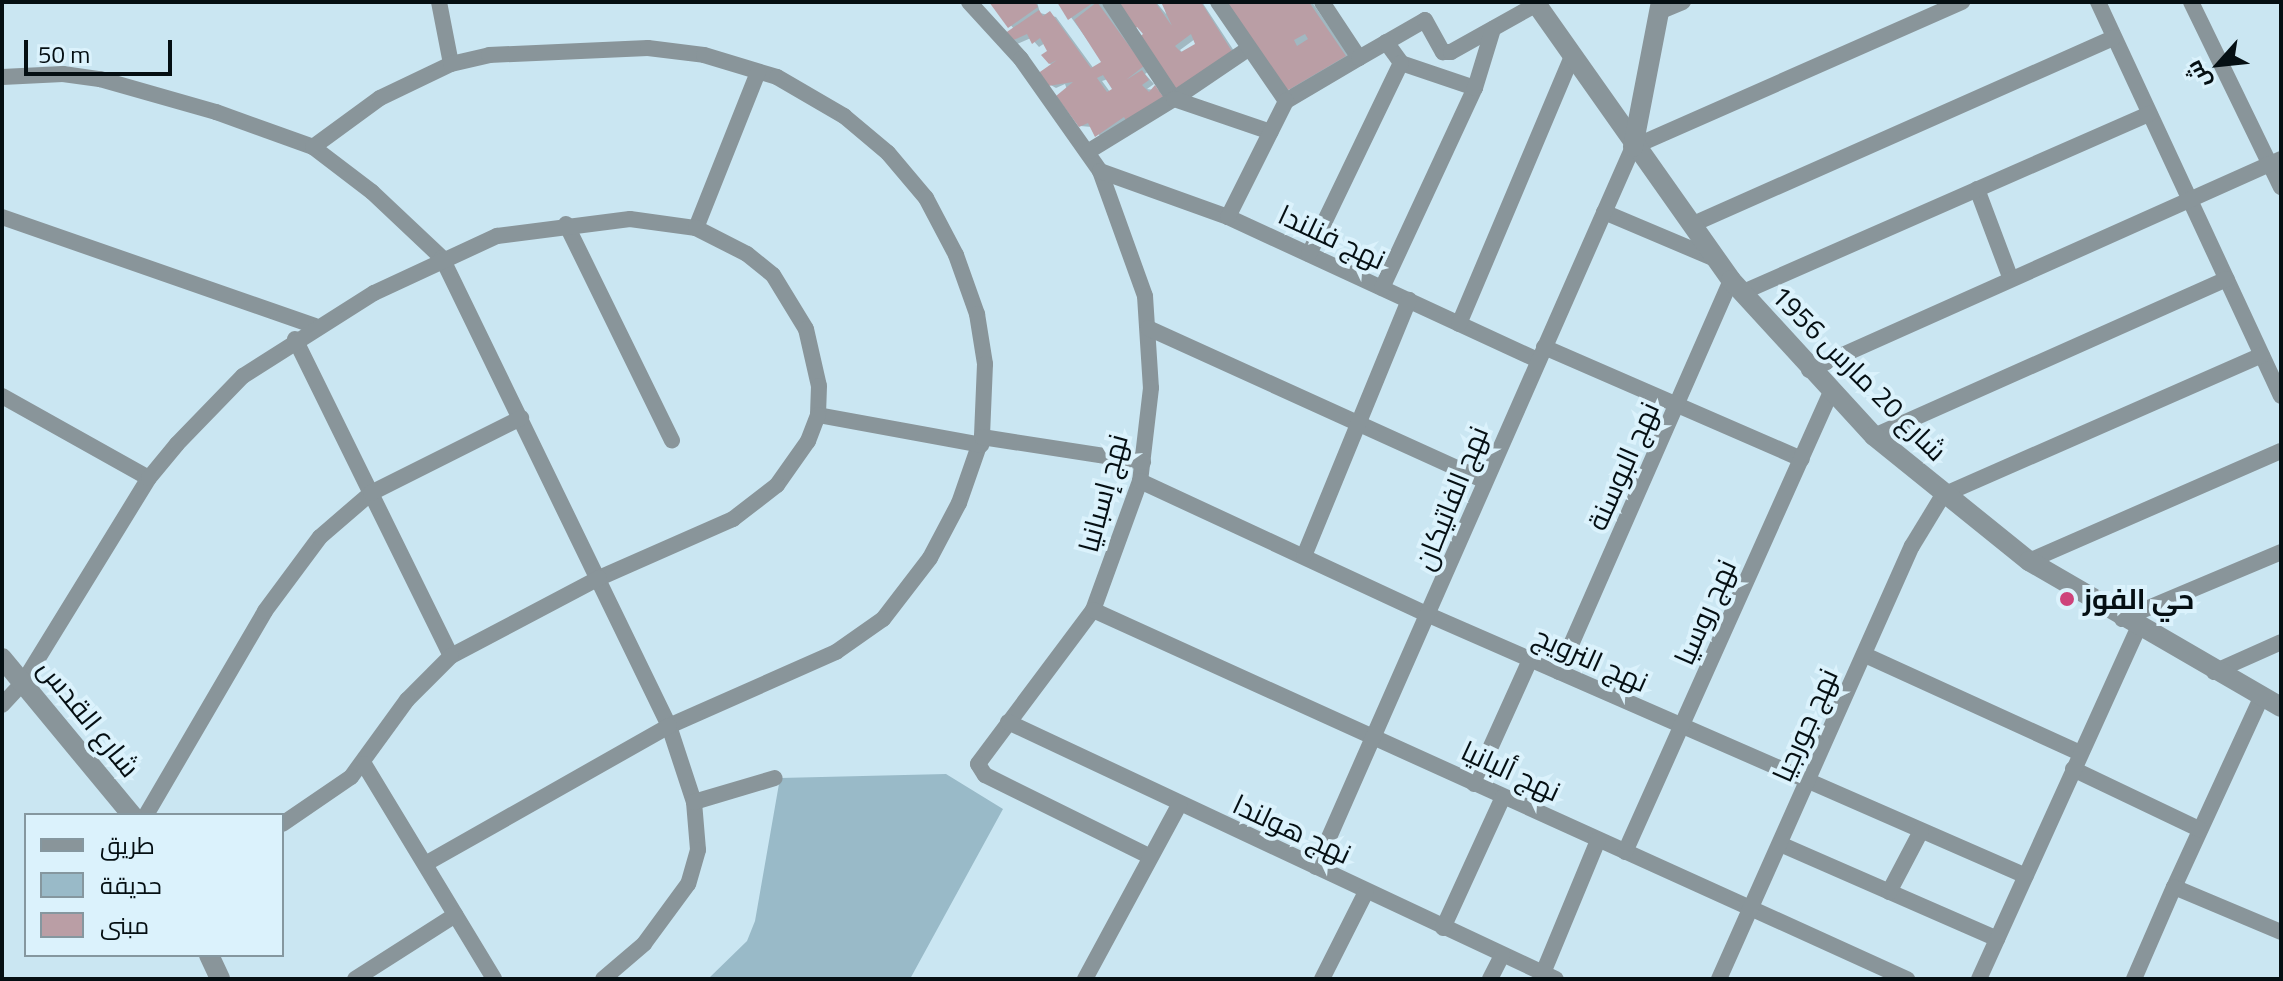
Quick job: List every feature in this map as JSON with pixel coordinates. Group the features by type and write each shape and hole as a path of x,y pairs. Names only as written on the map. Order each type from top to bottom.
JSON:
{"street":[{"path":"439,2 451,64"},
{"name":"نهج إسبانيا","path":"969,2 1021,59 1089,151 1100,171 1138,270 1148,328 1151,388 1140,481 1093,610 982,757 980,771 1149,856"},
{"path":"1110,2 1174,99 1271,132"},
{"path":"1218,2 1286,101"},
{"path":"1322,2 1359,58"},
{"path":"1633,147 1660,7 1683,2"},
{"path":"1633,147 1962,2"},
{"path":"2098,2 2281,396"},
{"path":"2191,2 2276,162 2281,187"},
{"path":"1228,217 1286,101 1425,20 1446,53 1536,3"},
{"name":"شارع 20 مارس 1956","path":"1536,3 1633,147 1736,287 1809,370 1874,436 1943,495 2029,561 2130,624 2281,707"},
{"path":"1382,288 1475,88 1493,29"},
{"path":"1691,225 2113,38"},
{"path":"1386,42 1401,63 1475,88"},
{"path":"313,147 380,98 451,64 533,51 648,48 704,55 758,72 844,116 888,153 926,198 956,255 977,314 985,364 982,441 959,503 930,558 883,619 836,652 669,726 425,864"},
{"path":"1089,151 1248,49"},
{"path":"1459,324 1572,56"},
{"path":"1309,254 1401,63"},
{"path":"696,228 758,72"},
{"path":"2,77 63,74 100,79 216,112 313,147 372,192 442,258 669,726 694,802 698,850 688,884 665,920 603,979"},
{"path":"1736,287 1977,189 2149,114"},
{"name":"نهج الفاتيكان","path":"1316,867 1431,616 1485,481 1633,147"},
{"path":"1809,370 2189,197 2276,162"},
{"name":"نهج فنلندا","path":"1100,171 1228,217 1459,324 1679,404 1802,459"},
{"path":"1977,189 2010,277"},
{"path":"1604,212 1715,259"},
{"path":"2,217 315,326"},
{"path":"2,705 24,681 149,478 243,376 315,326 442,258 497,236 566,224 630,219 696,228 747,254 792,301 816,358 818,415 793,464 758,503 684,543 599,578 451,656 407,700 364,764 337,790 284,823"},
{"path":"566,224 672,440"},
{"path":"1874,436 2227,279"},
{"name":"نهج البوسنة","path":"1559,672 1679,404 1736,287"},
{"path":"1304,556 1356,422 1409,300"},
{"path":"1148,328 1485,481"},
{"path":"295,339 451,656"},
{"path":"1943,495 2262,355"},
{"name":"نهج روسيا","path":"1625,852 1831,392"},
{"path":"2,396 149,478"},
{"path":"818,415 1143,462"},
{"path":"147,813 296,566 338,518 371,493 521,418"},
{"path":"2029,561 2281,451"},
{"name":"نهج النرويج","path":"1140,481 1431,616 2026,876"},
{"name":"نهج جورجيا","path":"1719,979 1912,546 1943,495"},
{"path":"1979,979 2076,761 2130,624 2281,552"},
{"name":"نهج ألبانيا","path":"1093,610 1907,979"},
{"path":"2214,672 2281,642"},
{"path":"1865,655 2076,761 2199,829"},
{"name":"شارع القدس","path":"2,658 130,813"},
{"path":"1474,784 1530,660"},
{"path":"2134,979 2199,829 2261,698"},
{"name":"نهج هولندا","path":"1008,722 1179,805 1549,976"},
{"path":"364,764 494,979"},
{"path":"694,802 775,778"},
{"path":"1443,928 1503,797"},
{"path":"1085,979 1179,805"},
{"path":"1889,892 1921,831"},
{"path":"1549,976 1598,840"},
{"path":"1780,844 1997,939"},
{"path":"2174,887 2281,932"},
{"path":"1322,979 1366,892"},
{"path":"355,979 455,915"},
{"path":"1490,979 1502,955"},
{"path":"210,957 220,979"}],"green space":[{"path":"946,774 1003,809 910,979 708,979 747,941 755,921 780,778"}],"building":[{"path":"989,2 1035,2 1038,7 1008,28"},
{"path":"1057,2 1094,2 1068,20"},
{"path":"1097,2 1144,66 1126,80 1142,70 1149,80 1142,85 1149,92 1155,85 1164,98 1128,124 1124,117 1095,137 1088,123 1079,127 1056,96 1073,82 1048,86 1037,74 1057,60 1049,64 1041,55 1047,51 1040,38 1032,44 1027,34 1007,43 1001,36 1039,10 1043,16 1050,11 1091,68 1101,62 1074,20","holes":["1103,75 1112,89 1107,92 1097,78"]},
{"path":"1116,2 1155,2 1172,26 1161,2 1201,2 1233,53 1173,93 1137,39 1143,34 1137,27 1132,31","holes":["1191,34 1195,44 1181,52 1175,46"]},
{"path":"1224,2 1309,2 1346,56 1285,92","holes":["1305,34 1308,39 1297,46 1294,40"]}],"place":[{"name":"حي الفوز","path":"2067,599"}]}
